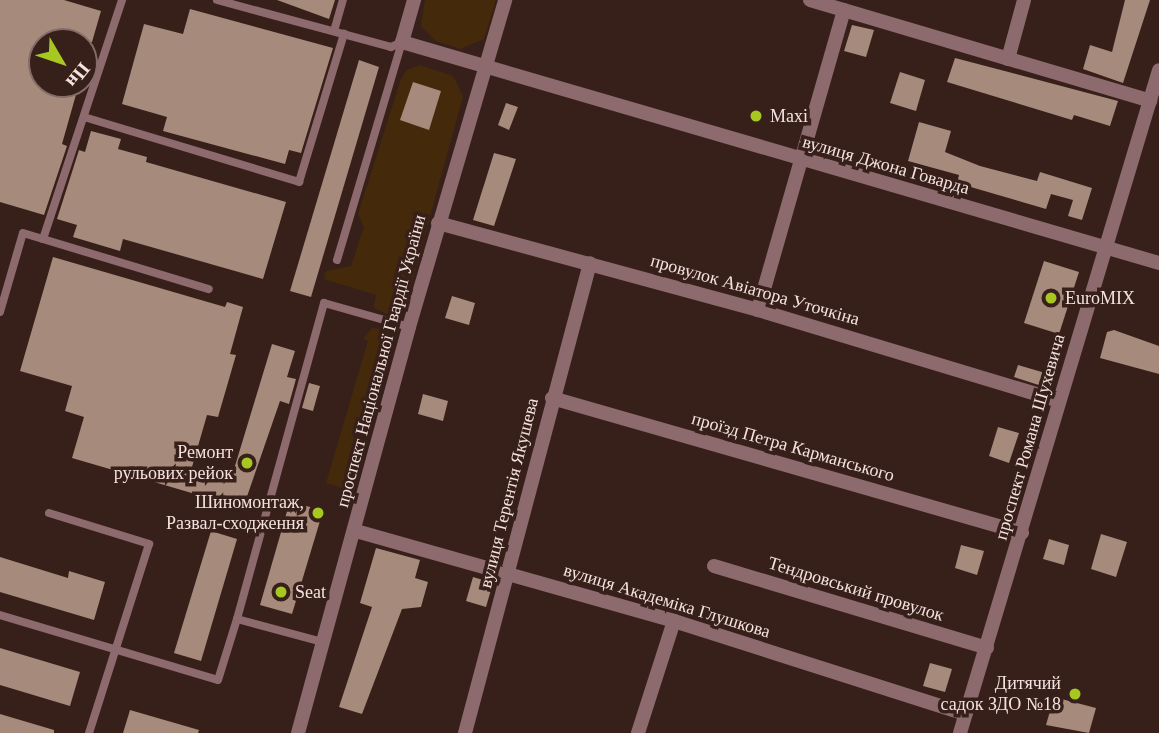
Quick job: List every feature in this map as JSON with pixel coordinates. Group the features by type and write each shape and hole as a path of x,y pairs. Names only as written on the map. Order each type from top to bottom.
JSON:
{"street":[{"path":"402,42 414,0"},
{"name":"проспект Національної Гвардії України","path":"298,733 356,531 438,223 505,0"},
{"path":"810,0 1150,101"},
{"path":"1008,59 1024,0"},
{"path":"758,310 844,10"},
{"name":"вулиця Джона Говарда","path":"402,42 802,161 1159,263"},
{"name":"проспект Романа Шухевича","path":"960,733 1159,70"},
{"name":"провулок Авіатора Уточкіна","path":"438,223 758,310 1059,401"},
{"name":"вулиця Терентія Якушева","path":"466,733 509,574 552,398 590,263"},
{"name":"проїзд Петра Карманського","path":"552,398 1022,533"},
{"name":"вулиця Академіка Глушкова","path":"356,531 674,621 965,714"},
{"name":"Тендровський провулок","path":"714,566 987,648"},
{"path":"638,733 674,621"}],"lane":[{"path":"43,239 122,0"},
{"path":"216,0 391,47 402,42"},
{"path":"334,31 343,0"},
{"path":"84,117 299,182 344,34"},
{"path":"337,260 402,42"},
{"path":"0,312 23,233 209,289"},
{"path":"0,615 218,680 324,303 409,327"},
{"path":"49,513 149,544 89,733"},
{"path":"237,619 323,642"}],"shaded area":[{"path":"425,0 496,0 484,39 460,49 436,41 421,26"},
{"path":"420,65 453,76 463,96 405,308 389,315 374,308 376,295 324,279 326,271 351,266 364,227 358,214 401,79 407,70"},
{"path":"372,328 388,330 395,341 351,491 326,483 368,341 363,339"}],"building":[{"path":"0,0 64,0 101,11 96,28 28,28 28,98 75,98 62,144 67,146 44,215 0,202"},
{"path":"277,0 335,0 329,19"},
{"path":"1125,0 1150,0 1123,83 1083,69 1090,45 1112,52"},
{"path":"190,9 333,48 301,153 289,150 285,164 163,131 167,117 122,104 144,24 183,34"},
{"path":"852,25 874,30 866,57 844,51"},
{"path":"955,58 1118,101 1110,126 1074,115 1072,120 947,82"},
{"path":"359,60 379,67 311,297 290,291"},
{"path":"900,72 925,80 916,111 890,103"},
{"path":"413,82 441,91 429,130 400,120"},
{"path":"506,103 518,107 509,130 498,125"},
{"path":"919,122 951,131 945,152 980,166 1037,181 1040,172 1092,188 1082,220 1068,216 1073,200 1051,194 1046,209 957,183 959,175 908,161"},
{"path":"91,131 121,139 118,149 147,157 146,162 286,202 263,279 123,239 120,251 73,237 77,225 57,219 79,150 85,152"},
{"path":"494,153 516,159 494,226 473,220"},
{"path":"53,257 225,307 227,302 243,307 230,354 236,355 218,417 207,415 192,467 231,479 272,344 295,351 287,377 296,379 289,404 280,401 243,508 72,458 84,417 65,411 72,386 20,371"},
{"name":"EuroMIX","path":"1044,261 1079,272 1059,334 1024,323"},
{"path":"452,296 475,303 469,325 445,318"},
{"path":"1114,330 1159,346 1159,374 1100,358 1107,332"},
{"path":"1018,365 1052,375 1048,388 1014,377"},
{"path":"309,383 320,386 313,411 302,408"},
{"path":"423,394 448,401 443,421 418,414"},
{"path":"998,427 1019,433 1009,463 989,456"},
{"path":"290,501 323,511 292,614 260,605"},
{"path":"211,531 237,539 201,661 174,653"},
{"path":"1101,534 1127,542 1116,577 1091,569"},
{"path":"1049,539 1069,545 1064,565 1043,559"},
{"path":"961,545 984,551 977,575 955,568"},
{"path":"376,548 420,560 415,578 428,582 421,607 402,609 362,714 339,707 372,607 360,603"},
{"path":"0,557 68,578 69,571 105,582 94,620 0,592"},
{"path":"473,577 493,583 486,607 466,601"},
{"path":"0,648 80,672 70,706 0,685"},
{"path":"930,663 952,669 945,692 923,686"},
{"path":"1054,697 1096,708 1089,733 1046,725"},
{"path":"130,710 199,730 198,733 123,733"},
{"path":"0,714 54,730 54,733 0,733"}],"place":[{"name":"Maxi","path":"756,116"},
{"name":"EuroMIX","path":"1051,298"},
{"name":"Ремонт рульових рейок","path":"247,463"},
{"name":"Шиномонтаж, Развал-сходження","path":"318,513"},
{"name":"Seat","path":"281,592"},
{"name":"Дитячий садок ЗДО №18","path":"1075,694"}]}
